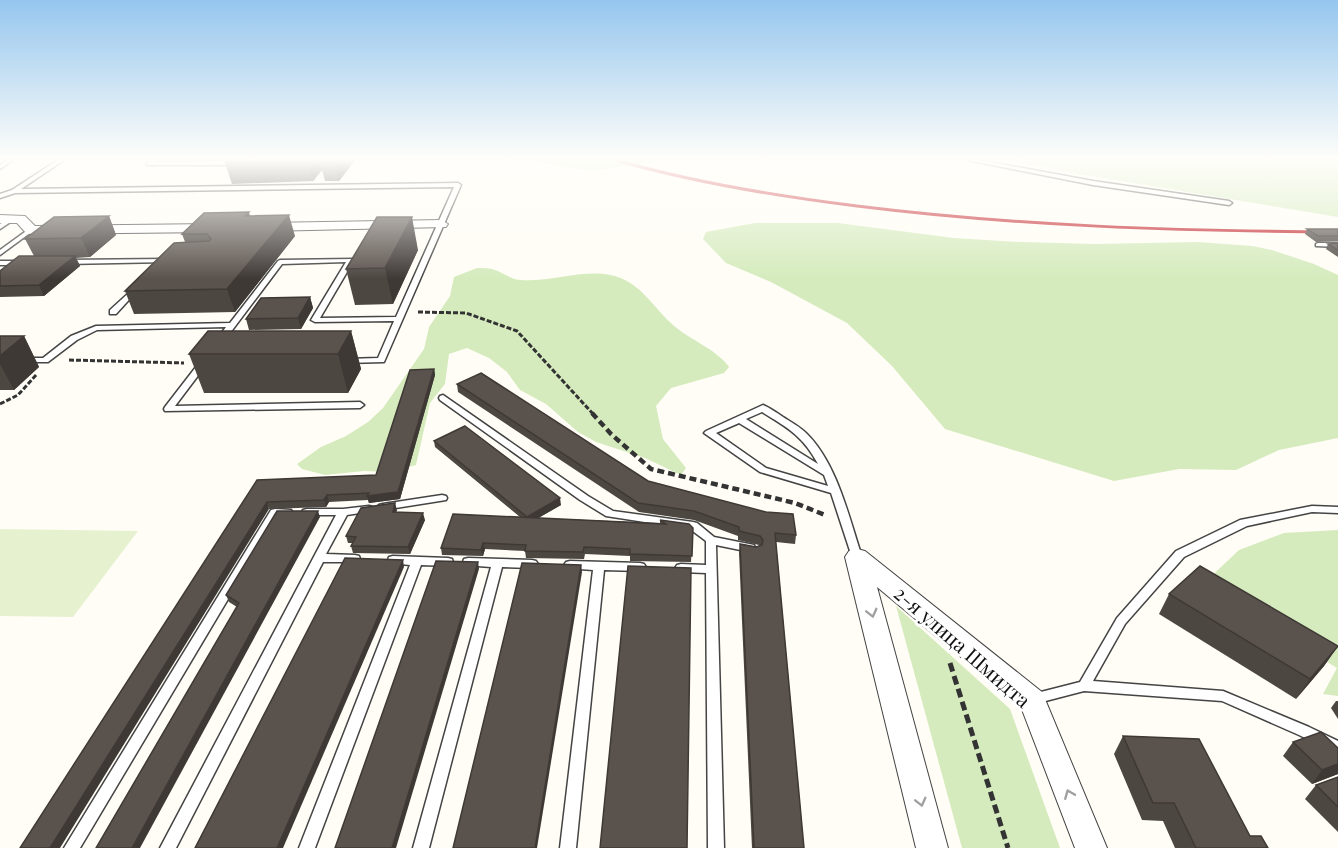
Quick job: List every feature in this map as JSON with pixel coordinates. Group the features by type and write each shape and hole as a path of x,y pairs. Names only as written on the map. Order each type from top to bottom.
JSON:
{"street":[{"path":"6,219 20,219 31,230 226,228"},
{"path":"249,227 441,224"},
{"name":"2-я улица Шмидта","path":"857,557 1032,700 1091,848"},
{"name":"2-я улица Шмидта","path":"857,557 932,848"}],"lane":[{"path":"333,361 381,360 452,200"},
{"path":"1205,200 1228,203"},
{"path":"0,227 6,219"},
{"path":"0,253 31,230"},
{"path":"1318,245 1338,245"},
{"path":"217,344 280,262 351,260 315,320 400,315"},
{"path":"157,268 164,261"},
{"path":"59,262 174,261"},
{"path":"0,263 35,263"},
{"path":"113,312 142,283"},
{"path":"314,304 325,304"},
{"path":"247,305 258,305"},
{"path":"0,360 45,360 74,338 96,328 232,325"},
{"path":"210,354 168,409 360,405"},
{"path":"203,363 215,363"},
{"path":"443,398 610,514 693,526 711,540 755,550"},
{"name":"2-я улица Шмидта","path":"835,491 763,470 709,433 763,408 805,437 829,475 835,491 857,557"},
{"path":"739,419 829,475"},
{"path":"72,848 275,512 343,512 442,498"},
{"path":"1084,687 1121,621 1180,554 1244,523 1312,509 1338,510"},
{"path":"168,848 343,512"},
{"path":"711,540 716,848"},
{"path":"318,558 362,559"},
{"path":"384,560 711,569"},
{"path":"307,848 417,561"},
{"path":"421,848 498,563"},
{"path":"568,848 599,566"},
{"path":"1032,700 1084,687 1223,696 1338,748"}],"path":[{"path":"400,315 466,313 517,331 611,434 651,469 795,503 846,524"},
{"path":"0,404 18,395 44,366 45,360 203,363"},
{"path":"949,662 1008,848"}],"green space":[{"path":"1233,200 1338,200 1338,217"},
{"path":"755,223 838,223 954,238 1020,242 1095,244 1198,242 1252,246 1314,264 1338,275 1338,438 1279,450 1236,470 1179,469 1114,481 945,429 892,366 847,323 771,282 726,263 703,239 706,232"},
{"path":"477,268 493,269 520,280 600,274 625,280 640,290 678,329 713,351 724,361 729,367 724,373 671,388 656,406 663,439 686,468 681,475 645,458 596,442 578,432 546,404 520,390 507,372 489,358 467,348 449,354 445,384 430,403 416,465 390,472 364,471 325,475 302,469 297,464 321,447 346,436 368,422 383,408 424,349 429,327 450,296 454,277"},
{"path":"0,529 138,531 73,617 0,616"},
{"path":"1338,530 1338,696 1323,694 1337,668 1202,585 1239,550 1284,533"},
{"path":"896,606 1010,709 1060,848 962,848"}],"building":[{"path":"249,212 245,216 289,215 227,289 125,291 174,243 209,241 211,239 207,234 182,234 204,213"},
{"path":"109,216 81,238 25,239 54,217"},
{"path":"377,217 412,217 385,268 346,269"},
{"path":"1307,229 1338,229 1338,236 1318,236"},
{"path":"1338,243 1338,250 1328,244"},
{"path":"19,256 75,256 39,285 0,286 0,271"},
{"path":"310,297 298,318 246,319 261,298"},
{"path":"208,331 351,331 338,354 189,354"},
{"path":"0,336 24,336 0,356"},
{"path":"434,369 398,492 367,496 369,493 327,495 324,500 267,502 50,848 20,848 257,480 376,475 410,370"},
{"path":"481,373 648,481 766,512 793,514 796,535 775,533 804,848 754,848 740,544 756,547 762,545 763,540 760,536 739,531 739,527 694,511 638,503 457,384"},
{"path":"465,426 560,498 527,517 434,441"},
{"path":"395,503 393,512 423,513 408,547 351,546 356,537 346,536 361,508"},
{"path":"277,511 318,511 132,848 96,848 239,603 226,595"},
{"path":"453,514 666,524 660,520 689,524 693,528 692,556 630,554 630,549 584,547 583,552 525,551 526,545 483,543 481,550 441,548"},
{"path":"345,558 403,560 277,848 195,848"},
{"path":"436,561 478,562 392,848 335,848"},
{"path":"522,563 581,565 535,848 453,848"},
{"path":"628,566 691,568 687,848 600,848"},
{"path":"1200,566 1338,646 1310,679 1169,594"},
{"path":"1321,732 1338,748 1338,764 1322,770 1293,742"},
{"path":"1123,736 1199,739 1250,836 1261,836 1268,848 1196,848 1174,803 1153,803"},
{"path":"1338,777 1338,807 1316,785"}],"railway":[{"path":"811,200 917,213 1037,223 1338,232"}]}
